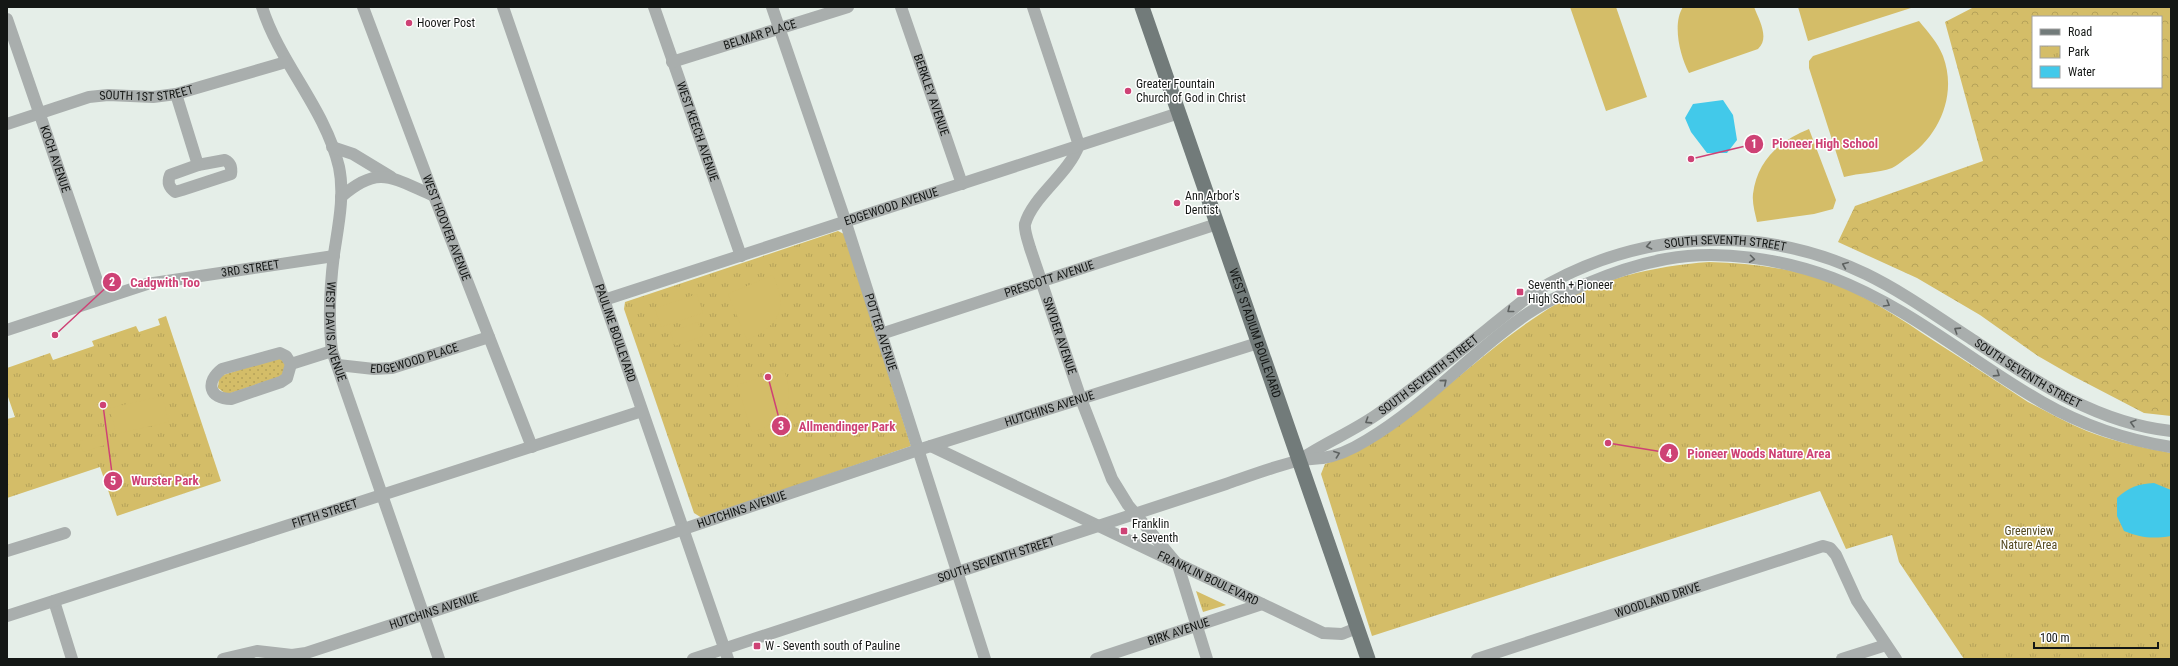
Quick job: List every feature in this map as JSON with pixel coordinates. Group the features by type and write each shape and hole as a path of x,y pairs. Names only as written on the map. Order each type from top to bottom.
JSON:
{"main road":[{"name":"WEST STADIUM BOULEVARD","path":"1142,7 1368,659"}],"street":[{"name":"WEST DAVIS AVENUE","path":"262,7 286,62 321,117 339,167 341,197 334,256 329,329 332,351 384,495 439,659"},
{"name":"WEST HOOVER AVENUE","path":"363,7 434,196 532,447"},
{"name":"PAULINE BOULEVARD","path":"503,7 726,654"},
{"name":"WEST KEECH AVENUE","path":"654,7 741,256"},
{"name":"POTTER AVENUE","path":"772,7 845,222 985,659"},
{"name":"BELMAR PLACE","path":"672,62 848,7"},
{"name":"BERKLEY AVENUE","path":"901,7 962,184"},
{"path":"1033,7 1079,145"},
{"name":"KOCH AVENUE","path":"7,19 103,298"},
{"name":"SOUTH 1ST STREET","path":"7,124 89,97 108,95 153,97 176,94 286,62"},
{"path":"176,94 198,166"},
{"name":"EDGEWOOD AVENUE","path":"604,300 1179,113"},
{"name":"SNYDER AVENUE","path":"1079,145 1075,157 1035,205 1025,225 1030,248 1081,400 1112,479 1136,514 1178,565 1207,659"},
{"path":"332,147 353,154 391,177 434,196"},
{"path":"225,160 229,162 232,169 231,174 223,178 175,192 170,188 168,180 170,176 198,166 225,160"},
{"path":"341,197 361,181 391,177"},
{"name":"PRESCOTT AVENUE","path":"881,334 1217,224"},
{"name":"SOUTH SEVENTH STREET","path":"1299,461 1320,446 1348,434 1379,413 1533,293 1555,279 1635,249 1663,243 1713,239 1780,246 1808,252 1839,262 1894,289 2037,382 2076,403 2120,419 2171,431"},
{"name":"3RD STREET","path":"7,330 163,280 334,256"},
{"name":"SOUTH SEVENTH STREET","path":"693,659 726,654 1095,526 1299,461 1326,458 1365,441 1432,392 1520,319 1544,304 1617,272 1668,258 1700,256 1749,258 1781,263 1834,278 1861,290 1902,313 2044,403 2090,425 2140,442 2171,447"},
{"name":"EDGEWOOD PLACE","path":"338,365 369,369 392,368 489,337"},
{"name":"HUTCHINS AVENUE","path":"223,659 257,651 292,655 306,653 683,530 918,450 1081,400 1258,343"},
{"path":"291,364 332,351"},
{"path":"280,353 286,356 291,364 287,378 281,382 231,399 222,399 216,396 212,390 212,380 215,374 222,370 264,356 280,353"},
{"name":"FIFTH STREET","path":"7,616 642,411"},
{"name":"FRANKLIN BOULEVARD","path":"931,446 1095,526 1323,633 1342,634 1357,628"},
{"path":"7,552 65,534"},
{"name":"WOODLAND DRIVE","path":"1477,659 1815,547 1823,546 1830,548 1836,555 1858,600 1886,645"},
{"path":"54,601 72,659"},
{"name":"BIRK AVENUE","path":"1096,659 1197,627 1262,604"},
{"path":"1842,659 1886,645 1896,659"}],"green space":[{"path":"1570,7 1616,7 1647,97 1606,111"},
{"path":"1683,7 1754,7 1761,23 1763,40 1761,45 1758,49 1689,73 1678,40 1678,22"},
{"path":"1798,7 1911,7 1911,8 1808,41"},
{"path":"1974,7 2171,7 2171,416 2144,413 2071,375 2038,356 1980,315 1917,278 1838,242 1855,206 1983,161 1945,22"},
{"path":"1919,21 1938,47 1943,56 1947,71 1948,86 1942,115 1927,140 1917,150 1892,168 1844,177 1809,68 1809,61 1813,56"},
{"path":"1809,129 1836,200 1833,209 1814,214 1757,222 1753,194 1755,182 1759,172 1771,154 1779,146"},
{"path":"838,231 844,234 911,446 702,518 694,513 624,309 625,302"},
{"name":"Greenview Nature Area","path":"1709,262 1743,264 1794,271 1842,287 1888,311 2028,402 2061,419 2086,431 2104,437 2171,453 2171,659 1964,659 1899,562 1892,535 1846,549 1820,491 1372,636 1321,474 1325,464 1359,450 1384,434 1408,417 1523,326 1548,309 1567,299 1606,282 1626,276 1667,267"},
{"path":"773,275 780,297 778,315 767,329 747,340 728,294"},
{"path":"697,294 703,313 661,327 655,308"},
{"path":"166,316 221,481 117,516 100,467 7,498 7,419 15,417 7,394 7,368 50,353 53,360 94,346 92,341 136,326 139,332 160,325 158,319"},
{"path":"698,322 703,336 675,346 670,332"},
{"path":"273,359 281,359 286,365 282,376 226,394 218,388 219,378 223,375"},
{"path":"784,370 788,382 789,392 786,410 781,417 764,428 752,432 737,385"},
{"path":"162,396 169,422 116,434 110,408"},
{"path":"102,434 105,445 83,452 79,441"},
{"path":"1196,591 1226,605 1203,612"}],"water":[{"path":"1723,100 1733,115 1737,140 1727,153 1707,153 1691,132 1685,118 1693,104"},
{"path":"2154,483 2171,490 2171,536 2147,537 2124,531 2117,516 2117,498 2134,487"}],"place":[{"name":"Hoover Post","path":"409,23"},
{"name":"Greater Fountain Church of God in Christ","path":"1128,91"},
{"name":"Pioneer High School","path":"1691,159"},
{"name":"Ann Arbor's Dentist","path":"1177,203"},
{"name":"Seventh + Pioneer High School","path":"1520,292"},
{"name":"Cadgwith Too","path":"55,335"},
{"name":"Allmendinger Park","path":"768,377"},
{"name":"Wurster Park","path":"103,405"},
{"name":"Pioneer Woods Nature Area","path":"1608,443"},
{"name":"Franklin + Seventh","path":"1124,531"},
{"name":"W - Seventh south of Pauline","path":"757,646"}]}
